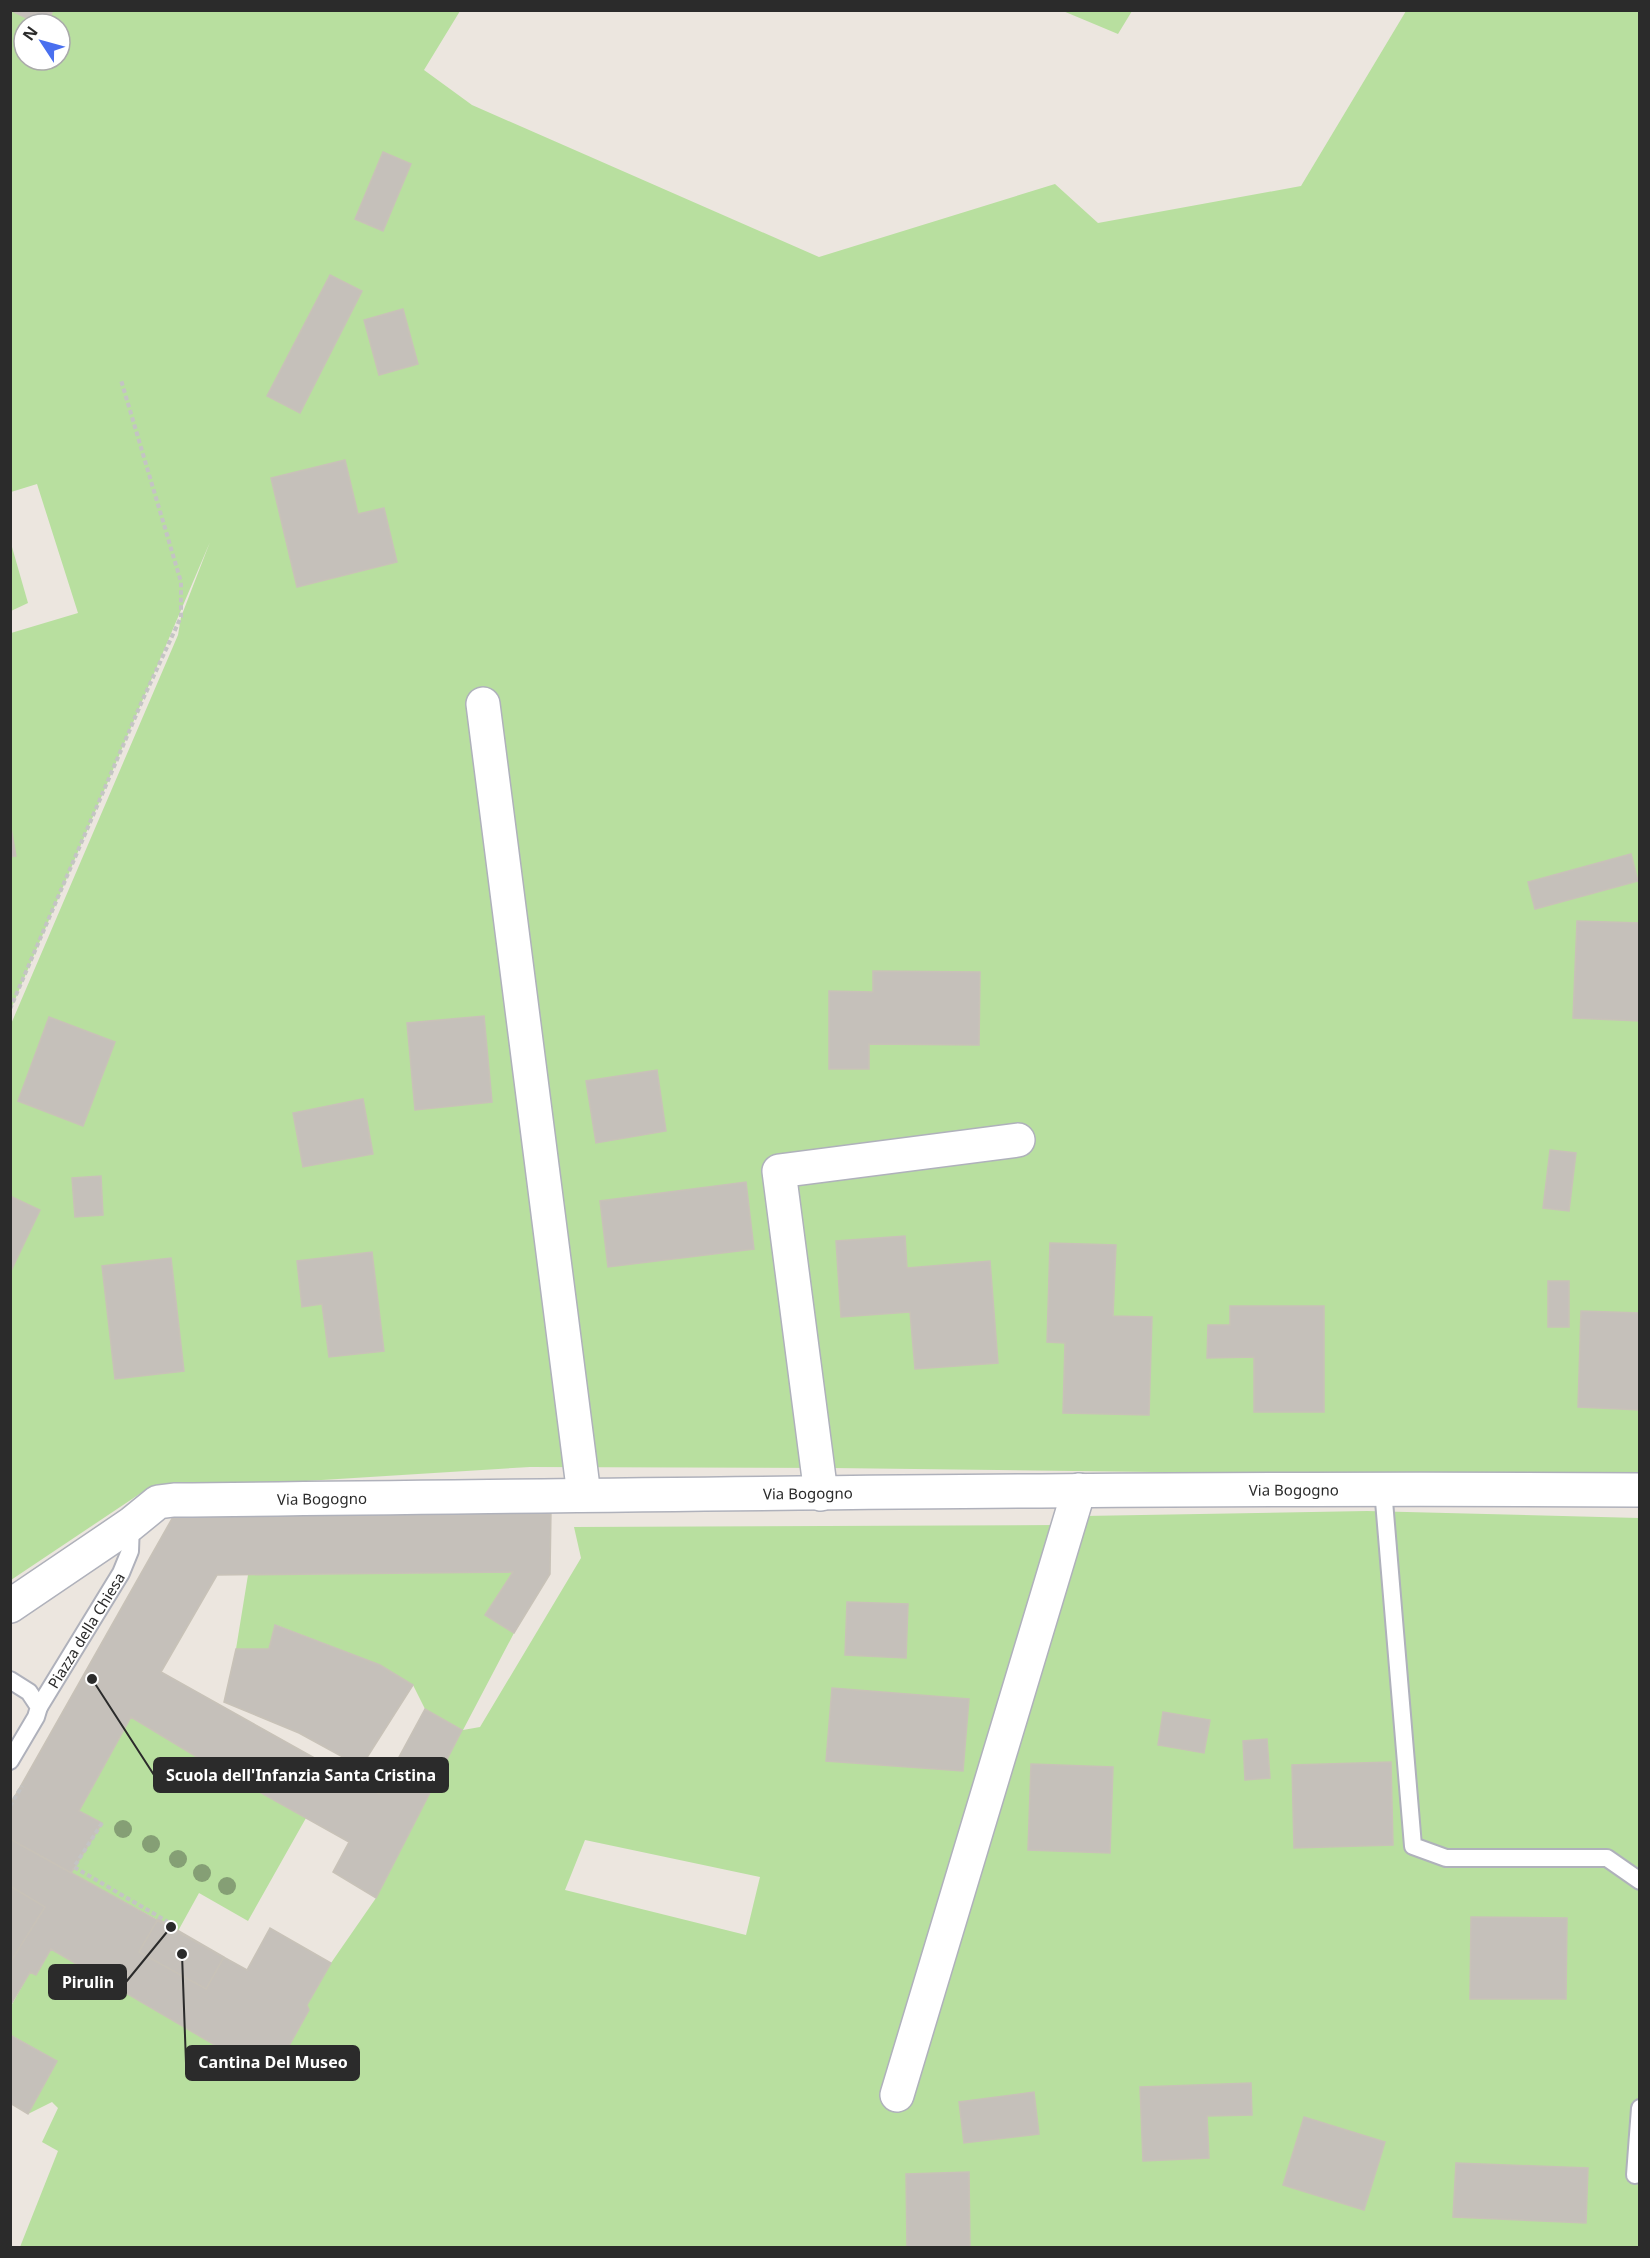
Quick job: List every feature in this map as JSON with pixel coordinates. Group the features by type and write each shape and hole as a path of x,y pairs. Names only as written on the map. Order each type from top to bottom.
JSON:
{"street":[{"path":"483,704 584,1495"},
{"path":"821,1494 779,1171 1018,1140"},
{"name":"Via Bogogno","path":"10,1606 131,1538 158,1502 174,1500 1079,1491 1640,1490"},
{"path":"897,2095 1079,1491"}],"lane":[{"path":"1383,1489 1413,1846 1446,1858 1608,1858 1640,1881"},
{"name":"Piazza della Chiesa","path":"10,1761 36,1718 39,1707 121,1572 131,1538"},
{"name":"Piazza della Chiesa","path":"10,1680 29,1692 39,1707"},
{"path":"1635,2175 1640,2108"}],"path":[{"path":"10,1009 143,699 181,617 181,582 121,380"},
{"path":"102,1823 74,1867 175,1926 173,1928"}],"green space":[{"path":"11,11 460,11 424,70 472,105 819,257 1055,184 1098,223 1301,186 1406,11 1639,11 1639,1481 1382,1475 832,1468 530,1467 144,1491 11,1580 11,1024 178,635 181,617 210,542 11,1009 11,633 78,613 37,484 11,492"},
{"path":"1063,11 1132,11 1118,34"},
{"path":"10,540 28,603 11,611 10,611"},
{"path":"1367,1511 1639,1518 1639,2247 20,2247 58,2151 42,2142 58,2108 52,2102 28,2114 57,2061 11,2035 11,2006 30,1972 36,1975 51,1949 271,2078 309,2010 307,2005 331,1963 376,1898 462,1730 425,1709 413,1685 380,1665 276,1625 269,1649 236,1649 248,1575 513,1572 485,1615 514,1633 463,1730 480,1727 581,1558 574,1527 1059,1525 1084,1516","holes":["585,1840 760,1877 746,1935 565,1890"]},
{"path":"131,1717 306,1818 248,1921 199,1893 178,1931 71,1873 102,1823 79,1811"}],"building":[{"path":"10,10 53,10 52,12 14,12"},
{"path":"383,152 411,164 383,231 355,219"},
{"path":"330,275 362,291 300,413 267,396"},
{"path":"403,309 418,364 379,375 364,320"},
{"path":"345,460 358,514 384,508 397,562 297,587 271,478"},
{"path":"10,823 16,856 10,857"},
{"path":"1631,854 1638,881 1535,909 1528,882"},
{"path":"1577,921 1640,923 1640,1021 1573,1018"},
{"path":"873,971 980,972 979,1045 869,1044 869,1069 829,1069 829,991 873,992"},
{"path":"484,1016 492,1102 415,1110 407,1023"},
{"path":"49,1017 115,1042 83,1126 18,1101"},
{"path":"657,1070 666,1131 596,1143 586,1081"},
{"path":"363,1099 373,1154 303,1167 293,1113"},
{"path":"1550,1150 1576,1153 1569,1211 1543,1208"},
{"path":"101,1176 103,1215 75,1217 72,1178"},
{"path":"746,1182 754,1249 608,1267 600,1201"},
{"path":"10,1196 40,1210 10,1273"},
{"path":"905,1236 907,1268 990,1261 998,1363 915,1369 910,1312 841,1317 836,1241"},
{"path":"1050,1243 1116,1245 1113,1316 1152,1317 1149,1415 1063,1413 1065,1343 1047,1342"},
{"path":"372,1252 384,1351 329,1357 322,1304 302,1307 297,1261"},
{"path":"171,1258 184,1371 115,1379 102,1266"},
{"path":"1548,1281 1569,1281 1569,1327 1548,1327"},
{"path":"1230,1306 1324,1306 1324,1412 1254,1412 1254,1357 1207,1358 1208,1325 1230,1325"},
{"path":"1581,1311 1640,1313 1640,1410 1578,1407"},
{"path":"178,1508 551,1509 550,1574 514,1633 485,1615 513,1572 217,1575 161,1672 379,1794 425,1709 462,1730 376,1898 333,1872 349,1842 197,1757 131,1717 79,1811 102,1823 71,1873 10,1839 10,1805"},
{"path":"847,1602 908,1604 906,1658 845,1655"},
{"path":"275,1625 380,1665 413,1685 361,1767 299,1733 224,1702 236,1649 269,1649"},
{"path":"832,1688 969,1699 963,1771 826,1761"},
{"path":"1163,1712 1210,1720 1204,1753 1158,1745"},
{"path":"1267,1739 1270,1778 1245,1780 1243,1741"},
{"path":"1391,1762 1393,1845 1294,1848 1292,1765"},
{"path":"1031,1764 1113,1767 1110,1853 1028,1850"},
{"path":"10,1839 247,1970 270,1928 331,1963 307,2005 309,2010 271,2078 51,1949 36,1975 30,1972 10,2006"},
{"path":"10,1886 45,1907 10,1963"},
{"path":"1471,1917 1567,1918 1566,1999 1470,1999"},
{"path":"158,1919 224,1957 206,1989 139,1952"},
{"path":"10,2035 57,2061 28,2114 10,2103"},
{"path":"1251,2083 1252,2115 1207,2116 1209,2158 1143,2161 1140,2087"},
{"path":"1034,2092 1039,2134 964,2143 959,2102"},
{"path":"1304,2117 1385,2142 1364,2210 1283,2185"},
{"path":"1456,2163 1588,2168 1586,2223 1453,2217"},
{"path":"969,2172 970,2248 907,2248 906,2174"}],"place":[{"name":"Scuola dell'Infanzia Santa Cristina","path":"92,1679"},
{"name":"Pirulin","path":"171,1927"},
{"name":"Cantina Del Museo","path":"182,1954"}]}
